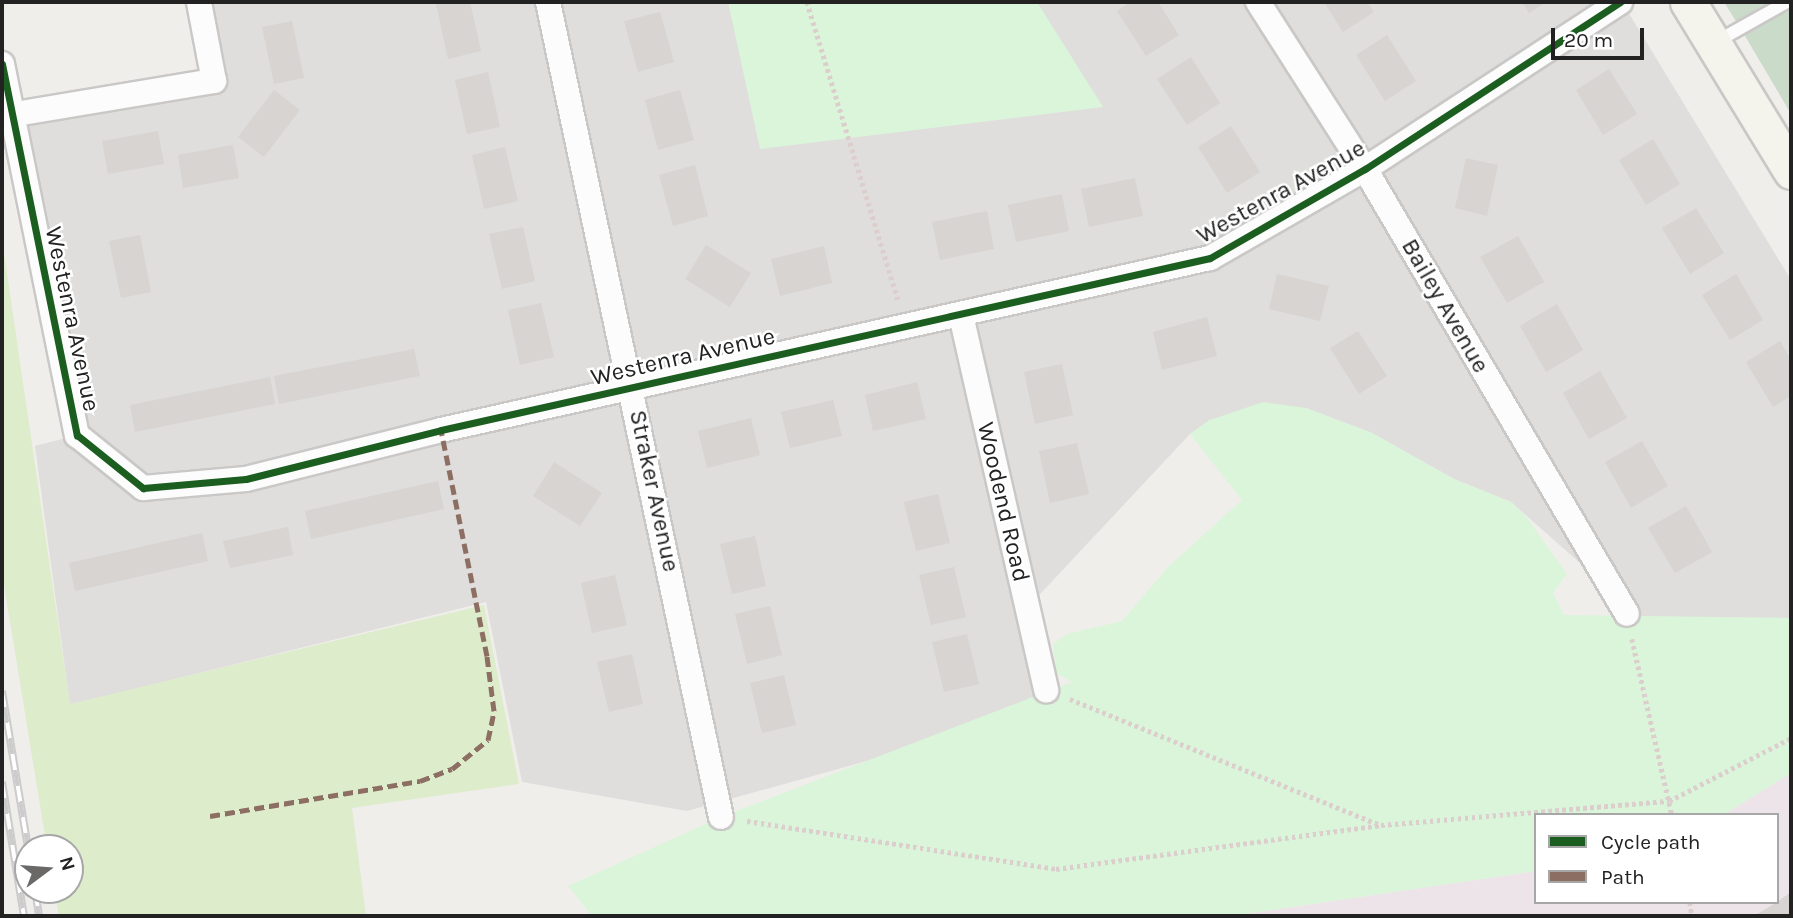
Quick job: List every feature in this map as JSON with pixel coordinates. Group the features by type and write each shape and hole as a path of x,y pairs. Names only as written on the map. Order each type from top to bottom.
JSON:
{"main road":[{"path":"1688,2 1791,171"}],"street":[{"path":"10,115 214,81 199,2"},
{"name":"Straker Avenue","path":"548,2 721,817"},
{"name":"Bailey Avenue","path":"1258,2 1365,169 1627,614"},
{"name":"Westenra Avenue","path":"2,64 10,115 77,435 144,488 246,479 1210,258 1365,169 1620,2"},
{"name":"Woodend Road","path":"961,315 1046,690"}],"lane":[{"path":"1713,43 1787,2"}],"path":[{"path":"807,2 907,327"},
{"path":"1627,614 1672,813"},
{"path":"1046,690 1381,825"},
{"path":"721,817 1056,869 1381,825 1670,801 1791,738"}],"shaded area":[{"path":"203,2 1622,2 1791,280 1791,622 1658,632 1511,502 1454,479 1372,433 1306,408 1210,420 1190,434 1028,607 1050,710 687,811 522,782 486,602 70,705 35,446 77,435 16,122 219,88"},
{"path":"1791,773 1791,916 1231,916 1534,871 1534,904 1779,904 1779,813 1726,813"}],"green space":[{"path":"728,2 1037,2 1103,107 760,149"},
{"path":"1724,2 1791,2 1791,114 1745,36"},
{"path":"2,239 70,704 484,605 519,784 352,808 366,916 59,916 57,904 84,904 84,834 45,834 2,573"},
{"path":"1263,402 1306,408 1372,433 1454,479 1511,502 1525,515 1567,574 1553,593 1564,615 1791,618 1791,773 1726,813 1534,813 1534,871 1231,916 592,916 568,886 721,817 1072,682 1056,673 1053,644 1067,634 1122,621 1168,567 1242,500 1190,434 1210,420"}],"building":[{"path":"470,2 481,51 448,59 436,4"},
{"path":"1131,2 1158,2 1179,35 1146,56 1117,11"},
{"path":"1324,2 1367,2 1374,12 1343,32"},
{"path":"1522,2 1547,2 1529,13"},
{"path":"660,12 674,62 638,72 624,21"},
{"path":"292,21 304,78 274,84 262,27"},
{"path":"1387,35 1416,81 1385,101 1356,55"},
{"path":"1191,57 1220,103 1187,125 1157,79"},
{"path":"1609,69 1637,114 1603,135 1576,90"},
{"path":"488,72 500,127 467,134 455,80"},
{"path":"274,90 300,110 264,157 238,137"},
{"path":"680,90 694,140 658,150 645,100"},
{"path":"1231,126 1260,172 1227,193 1198,147"},
{"path":"158,131 164,164 108,174 102,141"},
{"path":"1653,139 1680,184 1646,205 1619,160"},
{"path":"233,145 239,178 183,188 178,155"},
{"path":"505,147 518,201 484,209 472,155"},
{"path":"1466,158 1498,165 1487,216 1455,208"},
{"path":"695,165 708,216 673,226 659,175"},
{"path":"1135,178 1143,216 1089,227 1081,189"},
{"path":"1062,194 1069,231 1016,242 1008,205"},
{"path":"1696,208 1724,253 1690,274 1662,228"},
{"path":"987,211 994,249 940,260 932,222"},
{"path":"523,227 535,281 502,289 489,234"},
{"path":"140,235 151,292 121,298 109,241"},
{"path":"1518,236 1544,282 1507,303 1480,257"},
{"path":"706,245 751,273 730,307 685,279"},
{"path":"824,246 832,283 780,296 771,259"},
{"path":"1277,274 1329,286 1320,321 1269,309"},
{"path":"1736,274 1763,320 1730,340 1702,295"},
{"path":"541,303 554,357 520,365 508,310"},
{"path":"1557,304 1583,350 1546,372 1520,326"},
{"path":"1207,317 1217,356 1162,370 1153,332"},
{"path":"1358,331 1387,376 1359,394 1330,348"},
{"path":"1780,341 1791,360 1791,396 1773,407 1746,362"},
{"path":"414,349 420,376 279,404 274,376"},
{"path":"1062,364 1073,415 1035,424 1024,372"},
{"path":"1600,371 1627,418 1589,439 1563,393"},
{"path":"270,377 275,404 135,432 130,405"},
{"path":"917,382 926,419 873,431 865,395"},
{"path":"833,400 842,436 790,448 781,412"},
{"path":"751,418 760,455 707,468 698,431"},
{"path":"1642,441 1668,486 1631,508 1605,462"},
{"path":"1077,443 1089,494 1050,503 1039,451"},
{"path":"554,462 602,493 580,526 533,496"},
{"path":"438,481 444,509 311,539 305,511"},
{"path":"938,494 950,543 916,551 904,502"},
{"path":"1686,506 1712,552 1675,573 1648,528"},
{"path":"288,527 293,555 230,568 223,541"},
{"path":"202,533 208,561 75,591 69,563"},
{"path":"755,536 766,586 732,594 720,544"},
{"path":"954,567 966,617 931,625 919,575"},
{"path":"615,575 627,625 592,633 581,583"},
{"path":"770,606 782,655 747,664 735,614"},
{"path":"967,634 979,684 944,692 932,642"},
{"path":"632,654 643,704 609,712 597,662"},
{"path":"784,675 796,725 762,733 750,683"},
{"path":"1791,892 1791,916 1754,916 1774,904 1779,904 1779,901"}],"railway":[{"path":"2,691 26,834"},
{"path":"2,782 24,916"},
{"path":"37,904 39,916"}],"marked path":[{"path":"210,816 420,781 452,769 488,740 494,711 487,656 441,430"}],"cycle path":[{"path":"2,64 77,435 143,488 246,479 441,430 1210,258 1365,169 1620,2"}]}
